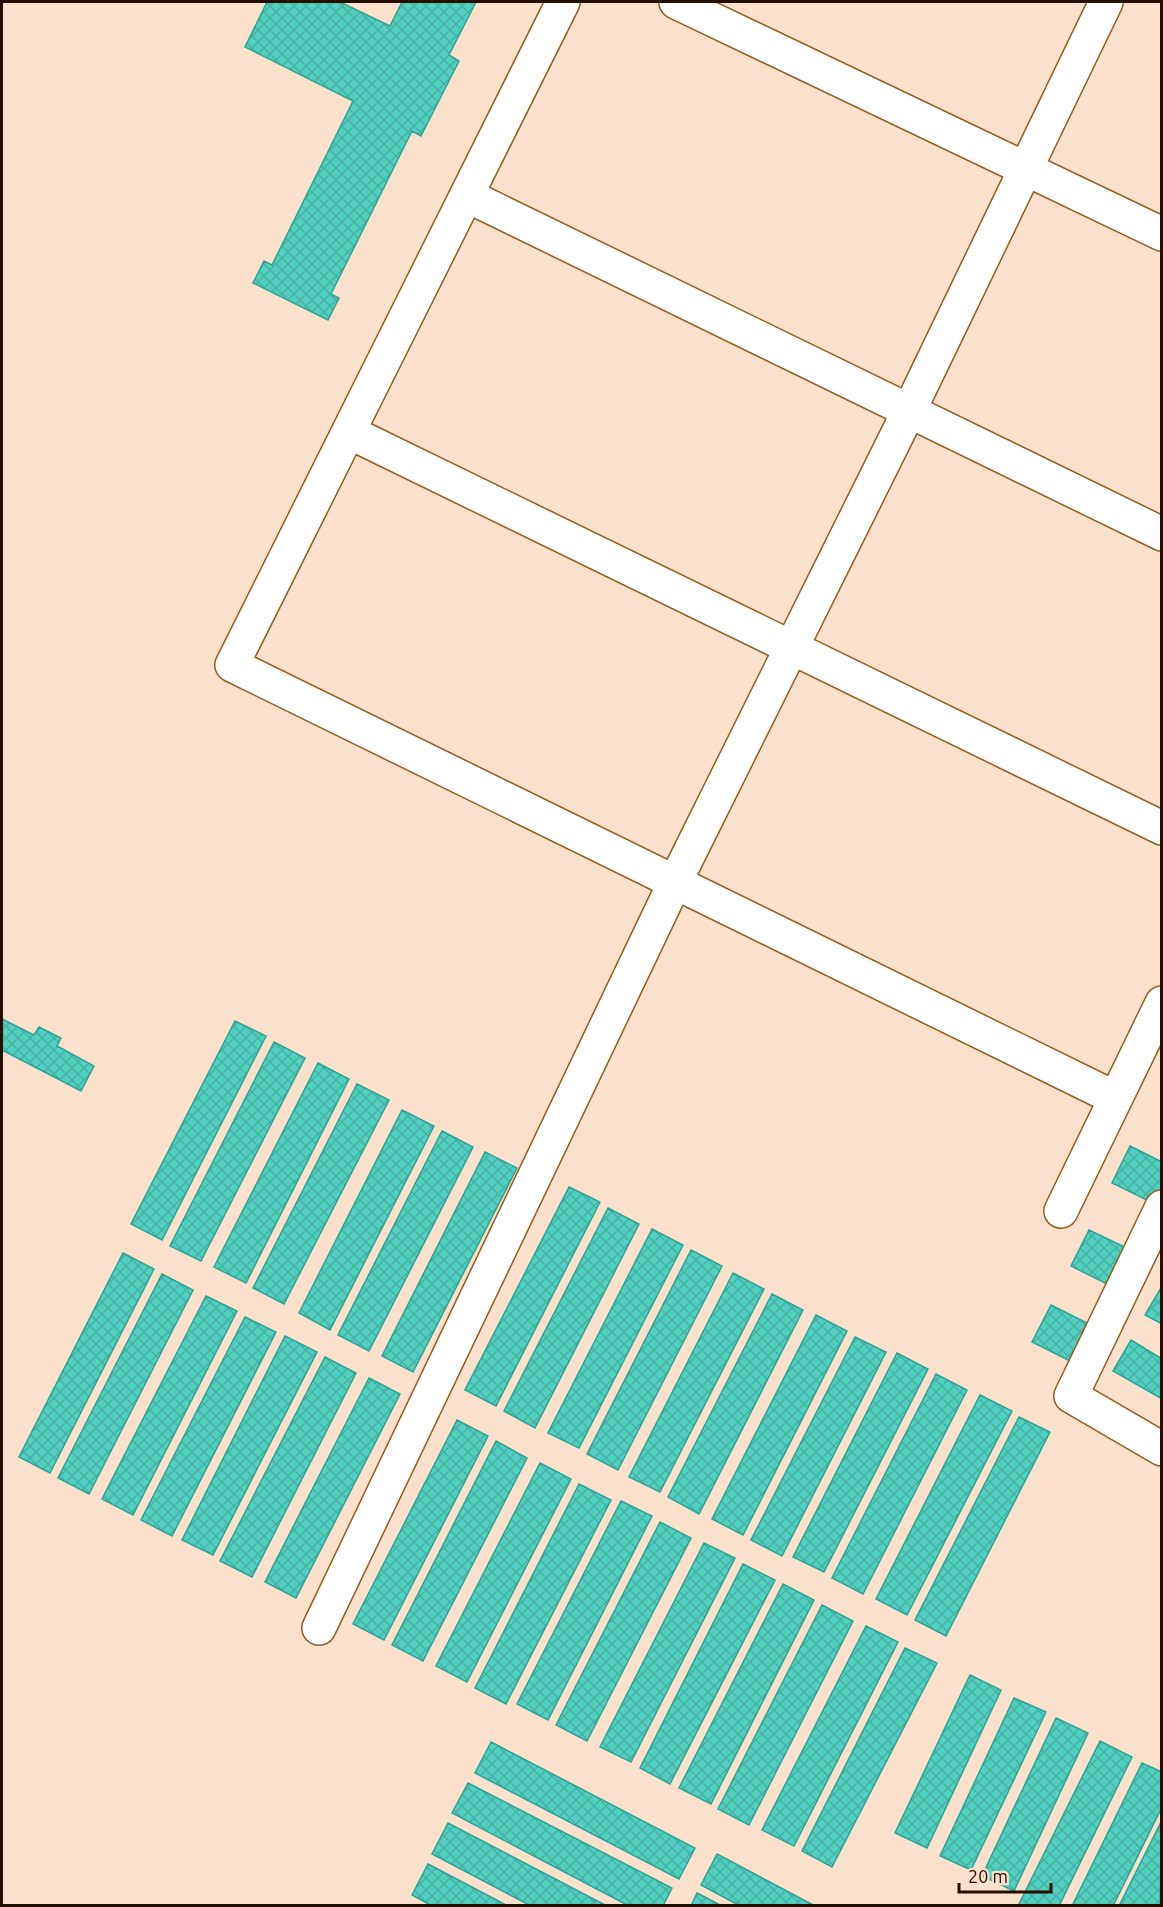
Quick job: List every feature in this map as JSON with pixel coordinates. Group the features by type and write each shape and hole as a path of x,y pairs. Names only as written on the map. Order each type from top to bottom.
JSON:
{"street":[{"path":"563,2 232,665 1116,1098"},
{"path":"676,2 1161,234"},
{"path":"319,1628 675,882 909,411 1106,2"},
{"path":"468,196 1161,534"},
{"path":"349,432 1161,828"},
{"path":"1061,1211 1161,1003"},
{"path":"1161,1207 1071,1396 1161,1449"}],"building":[{"path":"267,2 340,2 390,26 402,2 476,2 449,55 459,61 421,136 412,131 331,294 339,298 328,320 253,283 264,261 272,265 353,101 245,47"},
{"path":"2,1019 34,1035 39,1027 61,1038 57,1046 94,1066 81,1091 2,1050"},
{"path":"235,1021 266,1036 162,1240 131,1224"},
{"path":"274,1042 305,1058 201,1261 170,1246"},
{"path":"318,1063 349,1079 246,1283 214,1267"},
{"path":"357,1084 389,1100 284,1304 253,1288"},
{"path":"402,1110 434,1126 330,1330 299,1313"},
{"path":"442,1131 473,1147 369,1351 338,1335"},
{"path":"1130,1146 1162,1162 1162,1187 1153,1203 1112,1183"},
{"path":"485,1152 517,1168 413,1372 382,1356"},
{"path":"569,1187 600,1202 496,1406 465,1390"},
{"path":"608,1208 639,1224 535,1428 504,1411"},
{"path":"652,1229 683,1245 579,1448 548,1433"},
{"path":"1089,1230 1131,1250 1113,1287 1071,1266"},
{"path":"691,1250 722,1266 618,1470 587,1454"},
{"path":"123,1253 154,1269 50,1473 19,1457"},
{"path":"733,1273 764,1289 660,1492 629,1477"},
{"path":"162,1274 193,1290 89,1494 58,1478"},
{"path":"1162,1286 1162,1324 1145,1315"},
{"path":"772,1294 803,1310 699,1514 668,1497"},
{"path":"206,1296 237,1311 133,1515 102,1499"},
{"path":"1051,1305 1093,1326 1074,1363 1032,1342"},
{"path":"816,1315 847,1331 743,1535 712,1519"},
{"path":"245,1317 276,1332 172,1536 141,1520"},
{"path":"285,1336 317,1352 213,1555 182,1540"},
{"path":"855,1337 886,1352 782,1556 751,1540"},
{"path":"1131,1340 1162,1359 1162,1399 1113,1371"},
{"path":"897,1353 928,1369 824,1572 793,1557"},
{"path":"325,1357 356,1373 252,1577 220,1561"},
{"path":"936,1374 967,1390 863,1594 832,1578"},
{"path":"369,1378 400,1394 296,1598 265,1582"},
{"path":"980,1395 1012,1411 907,1615 876,1599"},
{"path":"1019,1417 1050,1432 946,1636 915,1620"},
{"path":"457,1420 488,1436 384,1640 353,1624"},
{"path":"496,1441 527,1458 423,1661 392,1645"},
{"path":"540,1463 571,1479 467,1682 436,1666"},
{"path":"579,1484 611,1500 506,1704 475,1688"},
{"path":"621,1501 652,1516 548,1720 517,1704"},
{"path":"660,1522 691,1538 587,1741 556,1725"},
{"path":"704,1543 735,1558 631,1762 600,1747"},
{"path":"743,1564 775,1580 670,1784 640,1768"},
{"path":"783,1584 814,1600 711,1804 679,1788"},
{"path":"822,1605 853,1621 749,1825 718,1809"},
{"path":"866,1626 898,1642 794,1846 762,1830"},
{"path":"905,1648 937,1663 832,1867 802,1851"},
{"path":"970,1675 1001,1690 927,1848 895,1833"},
{"path":"1014,1698 1046,1712 971,1870 940,1856"},
{"path":"1056,1718 1088,1733 1014,1891 982,1876"},
{"path":"1100,1741 1132,1757 1059,1906 1018,1906"},
{"path":"491,1742 695,1848 679,1879 475,1773"},
{"path":"1142,1763 1162,1772 1162,1807 1113,1906 1072,1906"},
{"path":"468,1783 672,1888 663,1906 629,1906 452,1813"},
{"path":"1162,1820 1160,1906 1119,1906"},
{"path":"448,1823 607,1906 531,1906 432,1854"},
{"path":"717,1854 815,1906 740,1906 701,1885"},
{"path":"428,1864 508,1906 432,1906 412,1895"},
{"path":"697,1893 722,1906 691,1906"}]}
